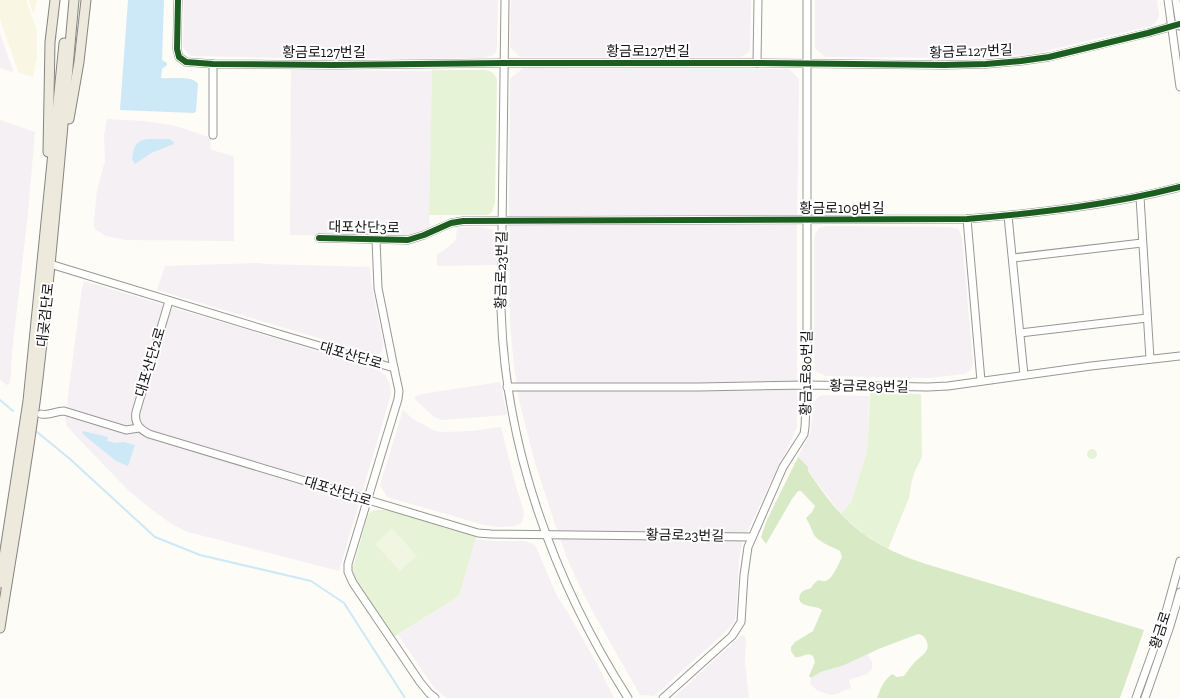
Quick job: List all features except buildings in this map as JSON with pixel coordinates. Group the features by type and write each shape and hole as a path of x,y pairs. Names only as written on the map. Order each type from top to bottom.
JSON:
{"main road":[{"path":"45,231 50,42 55,0"},
{"name":"대곶검단로","path":"0,583 28,401 69,0"},
{"name":"대곶검단로","path":"0,628 26,468 50,264 74,0"},
{"path":"58,173 79,62 86,0"}],"street":[{"name":"황금로127번길","path":"178,0 177,49 179,57 186,62 213,64 333,65 757,63 961,65 1021,61 1049,57 1180,24"},
{"name":"황금로23번길","path":"505,0 503,63 501,328 507,387 521,455 546,535 565,584 578,611 628,698"},
{"path":"757,63 758,0"},
{"name":"황금1로80번길","path":"663,698 732,636 739,626 743,614 745,560 752,536 783,467 804,434 807,385 807,0"},
{"path":"1168,0 1180,87"},
{"path":"1176,0 1180,24"},
{"path":"213,64 213,135"},
{"name":"황금로109번길","path":"502,222 967,219 1051,211 1140,198 1180,187"},
{"path":"1140,198 1150,359"},
{"path":"1008,216 1024,375"},
{"path":"967,219 981,381"},
{"name":"대포산단3로","path":"319,238 408,240 457,222 502,222"},
{"path":"376,240 378,288 394,368"},
{"path":"1012,258 1142,243"},
{"name":"대포산단로","path":"50,264 394,368 399,394 348,564 349,576 420,682 435,698"},
{"name":"대포산단2로","path":"138,426 135,417 138,404 169,301"},
{"path":"1020,333 1147,318"},
{"name":"황금로89번길","path":"507,387 691,387 807,385 928,387 948,386 1180,356"},
{"path":"41,414 47,415 56,411 64,411 126,430 138,426"},
{"name":"대포산단1로","path":"138,426 146,432 156,436 478,533 546,535"},
{"name":"황금로23번길","path":"546,535 752,536"},
{"name":"황금로","path":"1136,698 1163,624 1180,561"},
{"name":"황금로","path":"1145,698 1166,639 1180,592"}],"shaded area":[{"path":"0,0 26,0 37,30 37,58 33,77 18,71 0,19"},
{"path":"29,0 37,0 34,14 33,13"},
{"path":"184,0 498,0 497,47 496,52 493,55 483,58 338,59 190,56 183,47"},
{"path":"511,0 751,0 750,48 749,52 741,57 520,57 510,47"},
{"path":"815,0 1157,0 1159,16 1156,22 1151,26 1032,54 972,58 825,57 815,48"},
{"path":"0,34 13,70 12,72 0,68"},
{"path":"523,68 789,69 799,79 797,427 742,543 739,560 736,613 734,623 654,696 640,695 580,587 567,558 535,463 520,404 514,367 510,322 510,79"},
{"path":"291,70 432,71 429,228 406,236 290,235"},
{"path":"107,119 143,121 172,125 209,137 211,139 210,147 212,150 233,156 234,241 125,240 106,236 96,230 94,227 94,222 97,190 105,161 104,135"},
{"path":"0,120 35,132 10,383 7,385 0,380"},
{"path":"826,226 951,227 958,229 962,238 973,364 970,371 964,374 929,378 826,376 817,372 815,369 814,356 814,239 819,228"},
{"path":"457,227 485,227 493,230 496,238 497,265 437,266 437,254 443,251 456,239"},
{"path":"259,263 370,267 372,288 383,343 382,352 376,355 372,354 157,290 165,266"},
{"path":"84,281 374,368 385,375 390,384 391,394 339,571 188,532 173,525 128,490 74,434 67,426 65,419"},
{"path":"500,382 507,415 442,420 434,417 414,398 422,394"},
{"path":"819,396 869,396 868,441 866,455 851,502 841,514 798,457 810,434 814,402"},
{"path":"403,410 413,419 433,430 440,432 472,431 501,427 516,487 523,508 524,516 521,523 514,526 498,527 484,525 387,497 380,485"},
{"path":"475,539 494,541 525,541 536,547 557,596 597,664 614,698 446,698 435,689 398,635 459,596"},
{"path":"743,635 746,640 745,662 749,698 673,698 740,637"},
{"path":"867,654 872,662 872,669 867,674 849,680 851,688 830,695 818,691 810,684 811,678 816,674 842,666"}],"green space":[{"path":"432,70 485,70 492,73 497,80 495,203 492,212 488,215 429,215"},
{"path":"870,393 921,394 922,457 912,480 909,498 888,549 864,534 841,514 851,502 866,455"},
{"path":"1090,449 1094,449 1096,450 1096,458 1090,459 1087,456 1087,452"},
{"path":"798,457 808,467 808,471 828,499 851,524 881,545 903,556 1144,630 1120,698 877,698 886,679 892,674 897,677 904,676 928,648 926,640 923,636 918,634 881,648 842,666 821,672 811,678 809,676 815,662 813,656 808,654 795,657 791,651 791,647 795,642 813,631 822,610 807,606 799,599 803,591 811,588 817,581 826,581 831,577 842,557 840,551 821,542 813,533 806,518 815,506 801,491 798,491 792,499 766,544 761,537 767,520"},
{"path":"387,510 476,537 459,596 394,637 355,580 352,571 368,515 372,511"},
{"path":"392,528 417,556 400,571 375,544"}],"water":[{"path":"128,0 164,0 162,60 167,63 167,65 162,69 161,78 187,78 192,79 198,84 196,111 194,113 120,110"},
{"path":"147,139 169,139 174,142 174,144 151,153 135,164 132,159 136,146 140,141"},
{"path":"83,431 108,437 107,441 116,443 124,442 135,445 128,466 116,461 84,435 82,433"}],"waterway":[{"path":"0,400 13,411"},
{"path":"37,432 70,459 155,537 200,555 311,581 344,603 405,698"}],"cycle path":[{"path":"178,0 177,49 179,57 186,62 213,64 986,64 1049,57 1180,24"},
{"path":"319,238 408,240 424,235 451,223 463,221 967,219 1074,208 1127,199 1180,187"}]}
